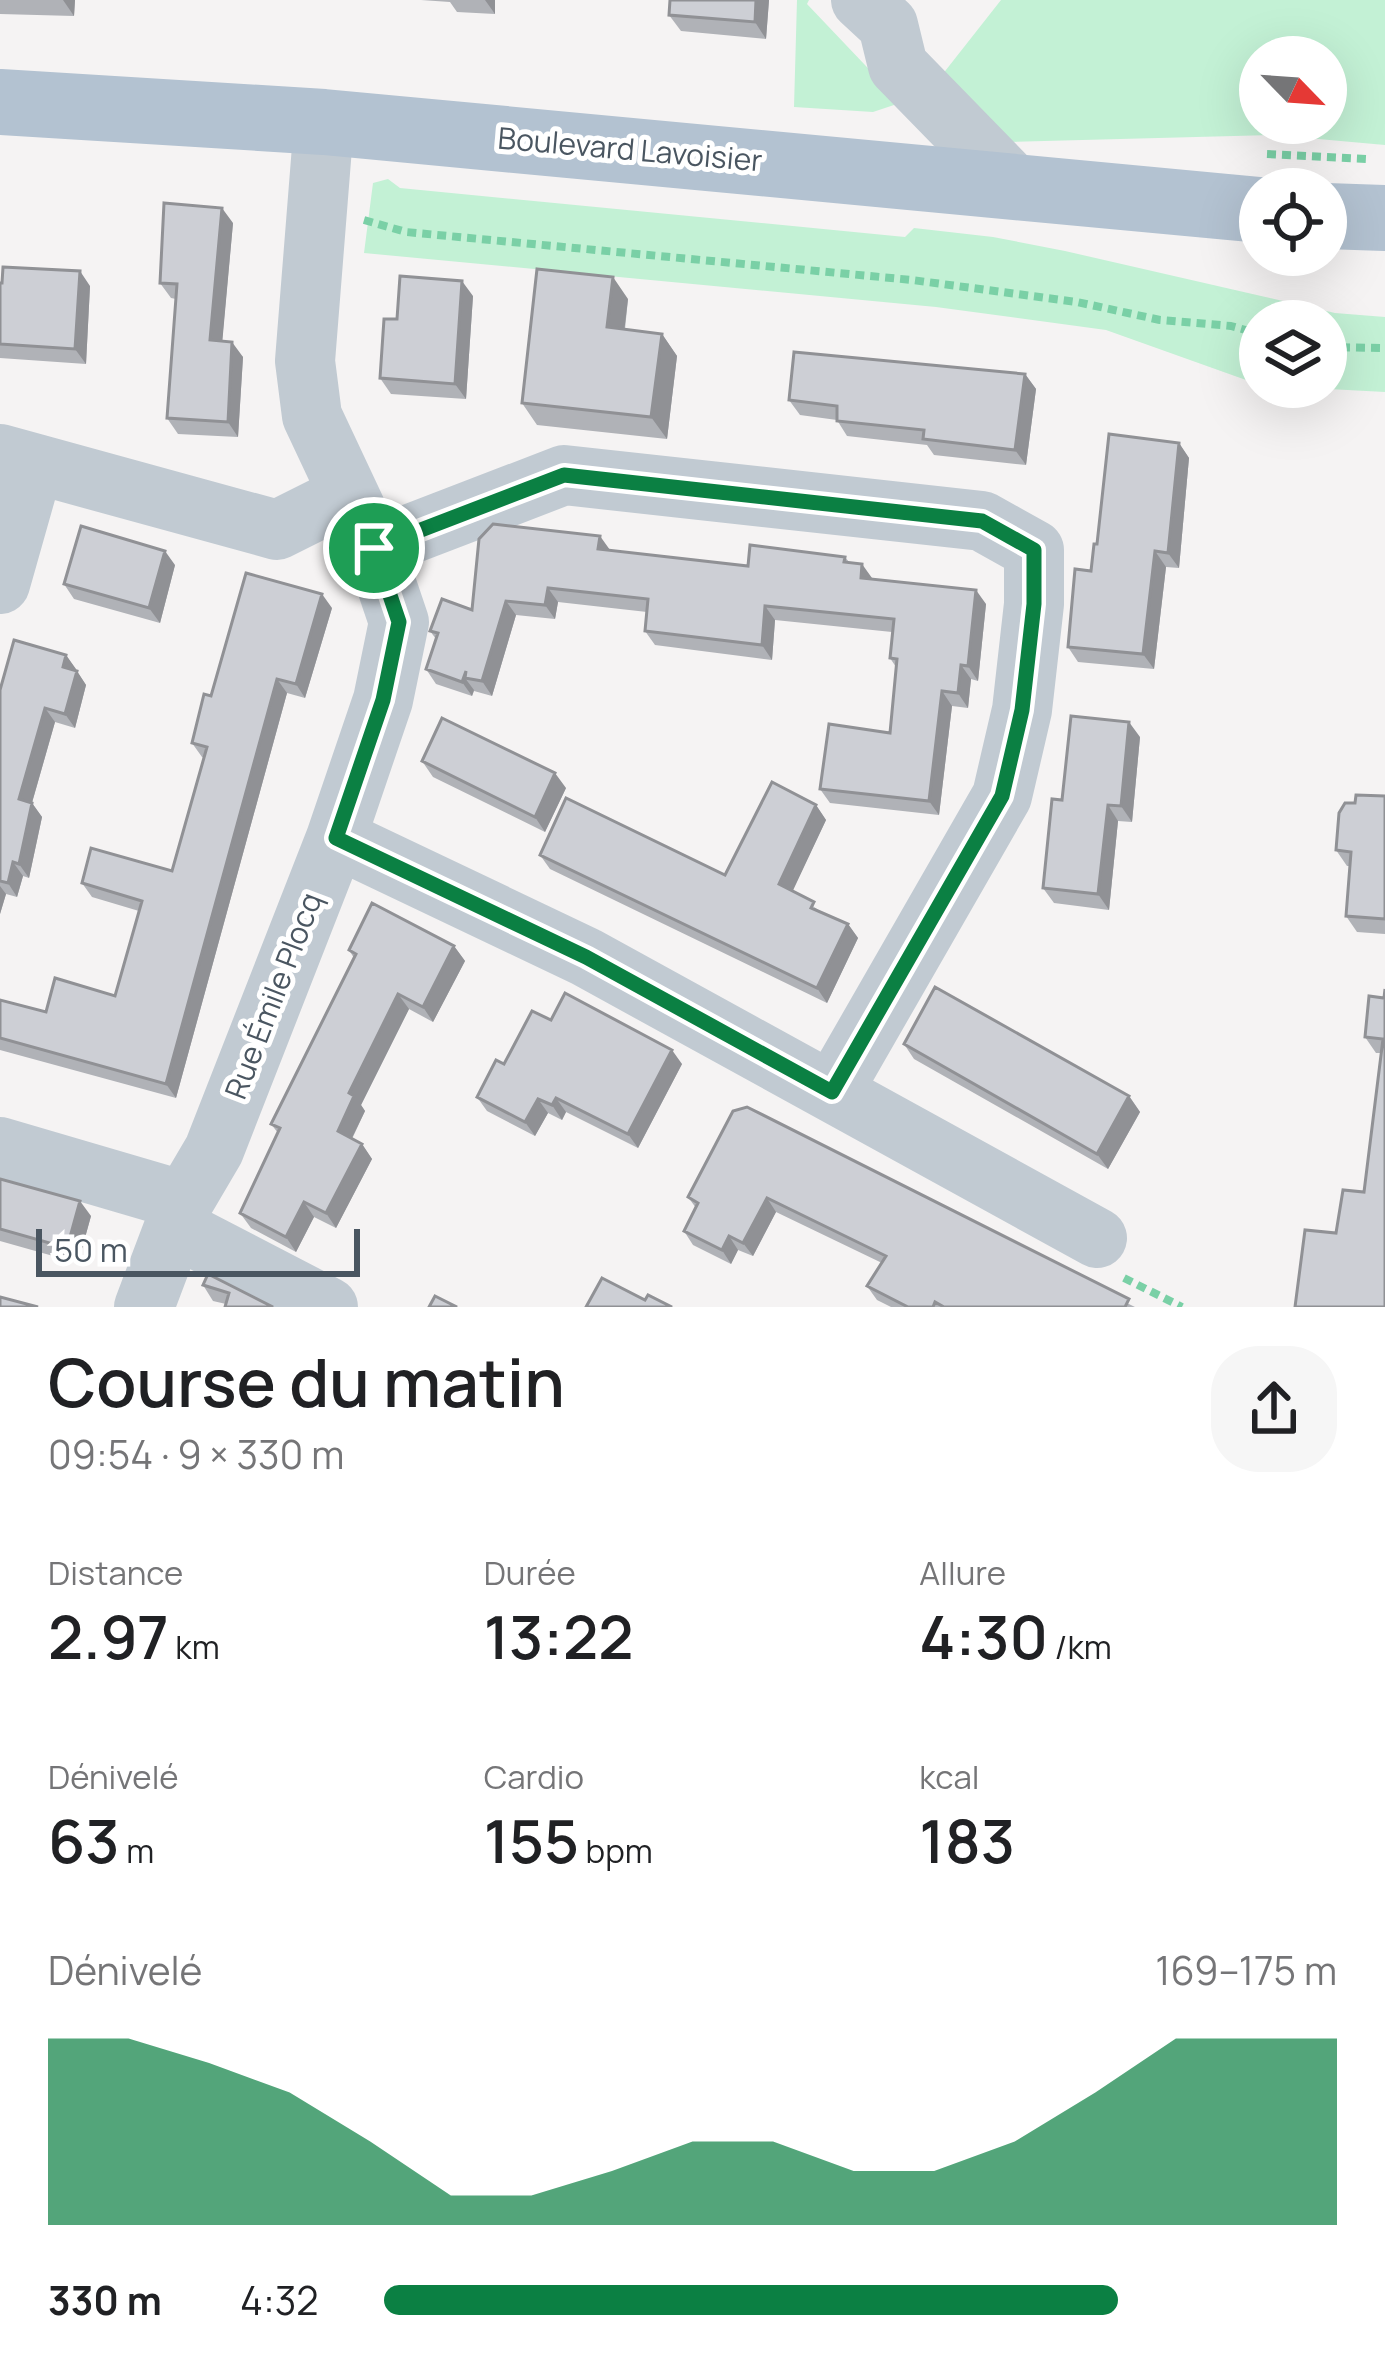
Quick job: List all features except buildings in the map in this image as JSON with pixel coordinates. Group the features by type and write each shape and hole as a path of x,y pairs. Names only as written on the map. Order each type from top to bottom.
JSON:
{"main road":[{"name":"Boulevard Lavoisier","path":"0,102 324,122 1239,208"}],"street":[{"path":"891,8 898,66 1014,185"},
{"name":"Rue Émile Plocq","path":"144,1307 180,1214 214,1150 336,838 383,700 399,622 374,548 312,416 305,361 324,122"},
{"path":"0,584 17,459 277,530 347,495"},
{"path":"374,548 564,475 982,521 1034,550 1034,604 1022,710 1002,796 832,1092"},
{"path":"336,838 586,957 1097,1238"},
{"path":"0,1148 180,1214 328,1307"}],"path":[{"path":"316,207 406,232 911,280 1239,328"},
{"path":"1347,347 1385,348"},
{"path":"1097,1238 1119,1276 1182,1307"}],"green space":[{"path":"797,0 809,0 807,4 884,85 912,99 873,112 794,107"},
{"path":"1001,0 1385,0 1385,145 1347,142 1347,36 1239,36 1239,136 1011,142 942,75"},
{"path":"388,179 400,188 905,237 914,228 993,237 1278,300 1239,300 1239,378 1106,330 936,307 364,253 373,183"},
{"path":"1347,314 1385,317 1385,392 1347,390"}],"route":[{"path":"564,475 982,521 1034,550 1034,604 1022,710 1002,796 832,1092 586,957 336,838 383,700 399,622 374,548 564,475"}]}
